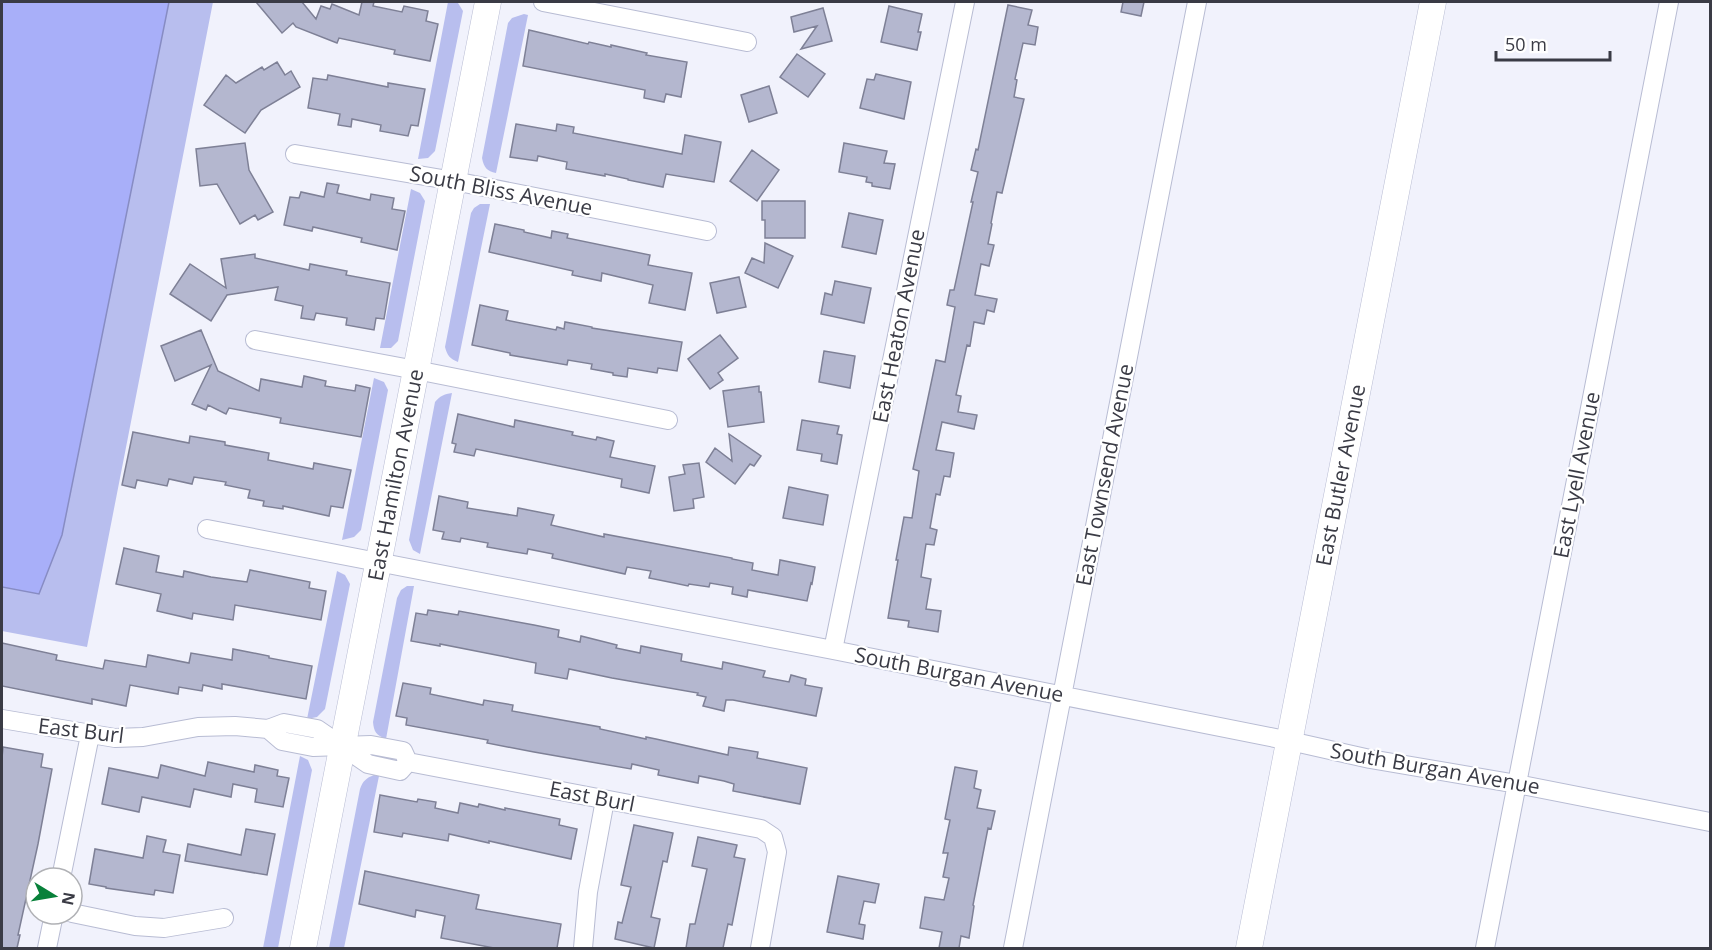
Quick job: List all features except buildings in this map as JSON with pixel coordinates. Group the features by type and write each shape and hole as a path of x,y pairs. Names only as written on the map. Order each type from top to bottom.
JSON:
{"street":[{"name":"East Hamilton Avenue","path":"303,948 488,2"},
{"path":"543,2 747,42"},
{"name":"East Heaton Avenue","path":"834,650 965,2"},
{"name":"East Townsend Avenue","path":"1013,948 1197,2"},
{"name":"East Butler Avenue","path":"1249,948 1433,2"},
{"name":"East Lyell Avenue","path":"1485,948 1669,2"},
{"name":"South Bliss Avenue","path":"295,154 454,181 707,231"},
{"path":"255,340 668,420"},
{"name":"South Burgan Avenue","path":"207,530 834,650 1370,759 1517,784 1710,822"},
{"name":"East Burl","path":"2,719 115,738 143,737 198,727 268,729 284,723 316,729 343,746 371,745 403,751 408,762 761,829 773,837 777,852 760,948"},
{"path":"63,866 90,735"},
{"path":"583,948 588,892 605,800"},
{"path":"84,915 135,926 164,928 224,918"},
{"path":"47,948 52,926"}],"shaded area":[{"path":"2,2 213,2 87,647 2,631"},
{"path":"2,2 169,2 62,535 39,594 2,587"},
{"path":"448,2 458,3 463,11 435,151 428,158 418,159"},
{"path":"528,15 496,173 486,168 482,158 508,23 512,18"},
{"path":"411,189 420,193 425,201 398,341 391,348 380,348"},
{"path":"480,204 490,204 458,362 449,356 445,347 471,213"},
{"path":"374,378 384,382 388,390 361,530 354,537 342,540"},
{"path":"452,393 420,554 413,550 409,540 435,402 442,396"},
{"path":"337,571 345,575 350,584 325,709 317,717 307,719"},
{"path":"407,586 414,586 386,739 376,733 373,722 397,598 401,590"},
{"path":"300,756 308,760 312,770 278,948 263,948"},
{"path":"374,775 379,776 344,948 329,948 360,789 365,780"}]}
